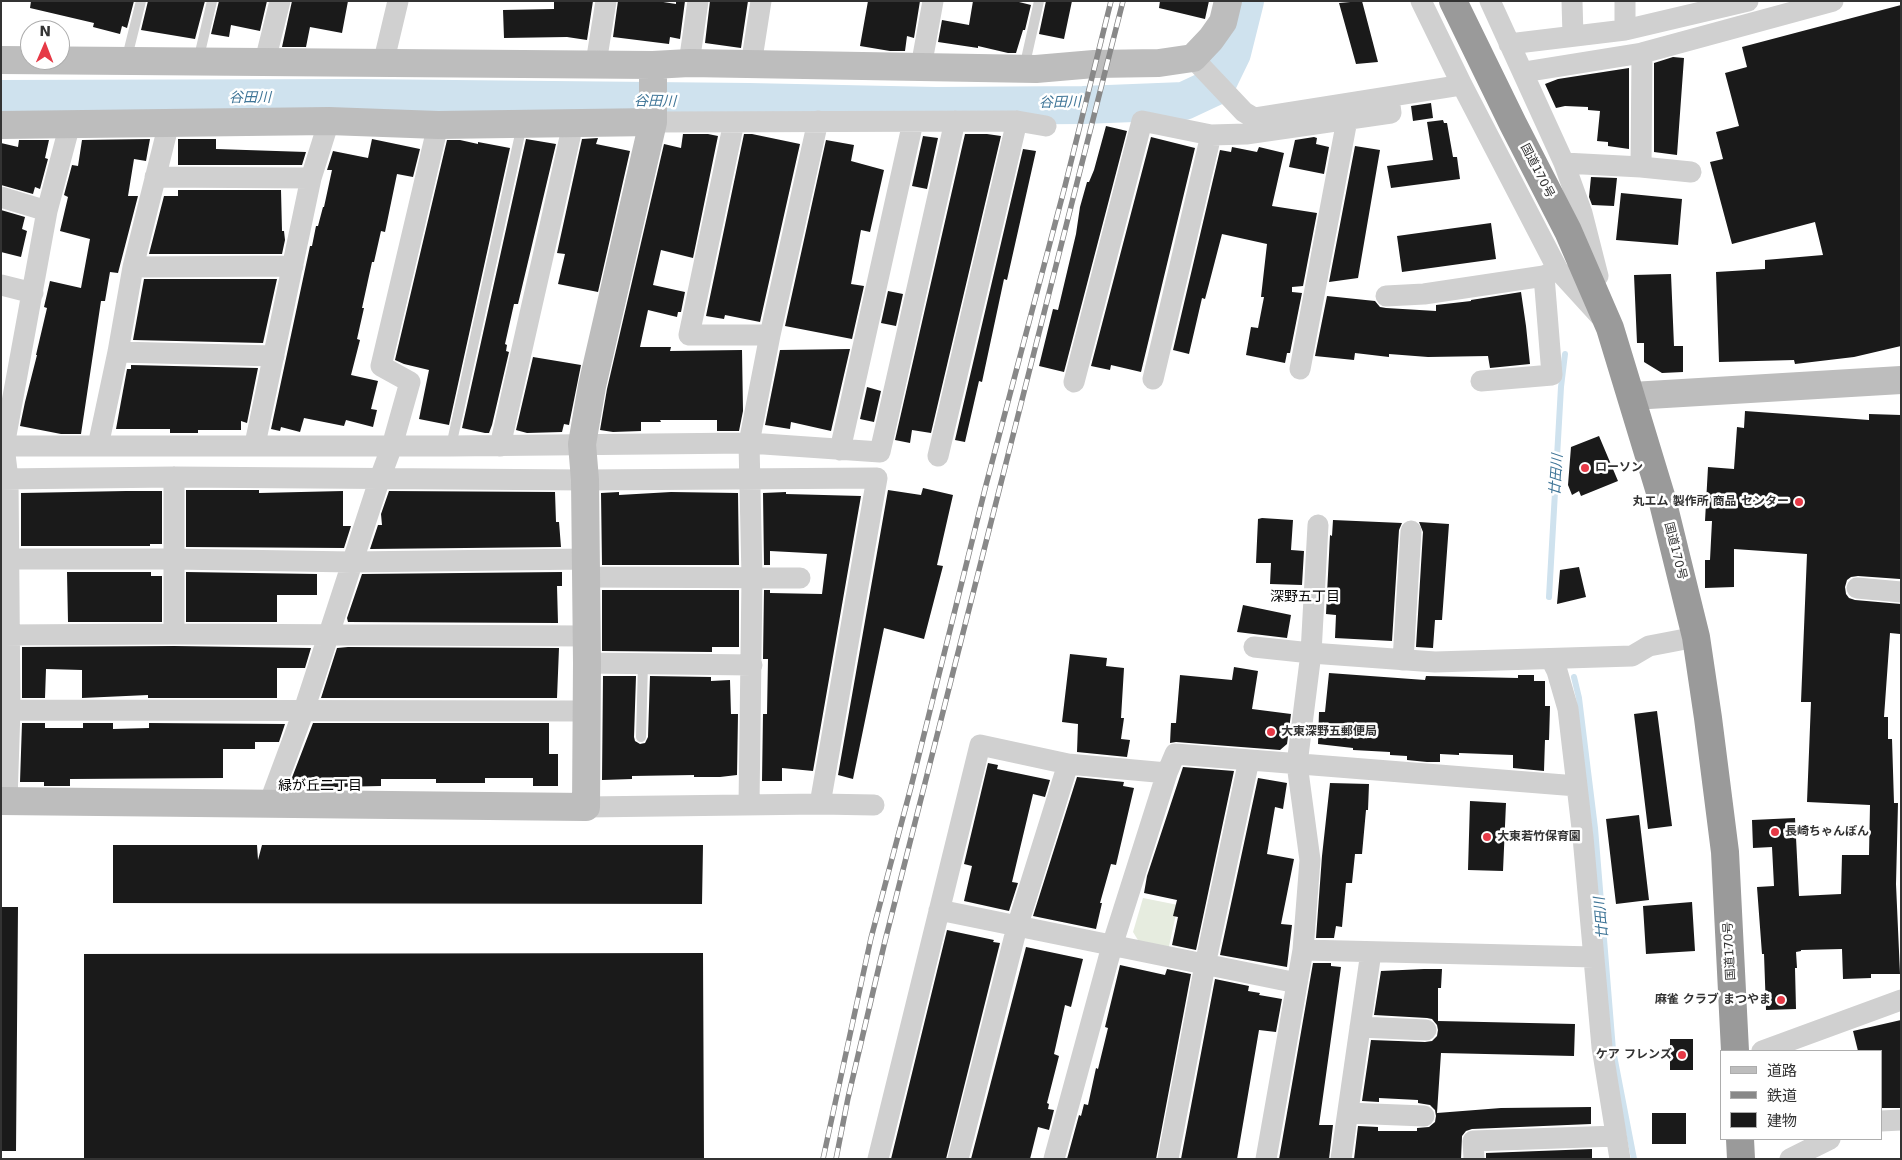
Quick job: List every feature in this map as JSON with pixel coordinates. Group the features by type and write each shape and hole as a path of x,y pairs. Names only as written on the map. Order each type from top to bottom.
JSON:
{"highway":[{"name":"国道170号","path":"1453,1 1568,231 1610,328 1662,499 1696,637 1725,852 1735,1050"},
{"path":"1740,1140 1741,1159"}],"street":[{"path":"265,61 280,1"},
{"path":"383,64 398,1"},
{"path":"596,63 606,1"},
{"path":"689,63 698,1"},
{"path":"751,64 761,1"},
{"path":"921,67 933,1"},
{"path":"1,60 126,62 265,61 383,64 689,63 1036,69 1094,64 1159,63 1193,58 1211,39 1223,22 1228,1"},
{"path":"1421,1 1551,273 1610,328"},
{"path":"1490,1 1564,163 1582,213 1610,328"},
{"path":"1572,1 1573,36"},
{"path":"1625,1 1625,30"},
{"path":"1509,44 1625,30 1692,8 1747,1"},
{"path":"1524,72 1642,53 1833,1"},
{"path":"1641,167 1642,53"},
{"path":"1193,58 1244,112 1254,118 1462,85"},
{"path":"586,806 587,649 585,480 582,444 592,386 653,122 653,64"},
{"path":"1074,382 1142,121 1211,135 1246,134 1391,114 1389,98"},
{"path":"1300,368 1347,120"},
{"path":"255,444 311,178 329,121"},
{"path":"1,125 329,121 438,125 653,122 1017,121 1046,126"},
{"path":"749,805 752,578 749,444 770,335 818,121"},
{"path":"3,446 749,444 880,452 955,121"},
{"path":"938,456 1017,121"},
{"path":"734,122 689,334 770,335"},
{"path":"840,450 913,122"},
{"path":"98,446 118,352 133,267 169,123"},
{"path":"70,124 47,211 33,292 9,370 3,446 5,479 6,710 4,801 586,806 874,805"},
{"path":"500,446 573,124"},
{"path":"269,804 304,710 392,446 410,382 381,366 438,125"},
{"path":"1153,379 1211,135"},
{"path":"1564,163 1691,172"},
{"path":"155,177 311,178"},
{"path":"1,197 47,211"},
{"path":"133,267 293,266"},
{"path":"1386,296 1424,294 1551,273"},
{"path":"1481,381 1552,375 1551,273"},
{"path":"1,284 33,292"},
{"path":"118,352 274,356"},
{"path":"1632,396 1901,380"},
{"path":"5,479 174,477 749,480 878,478 820,804"},
{"path":"174,477 174,634"},
{"path":"1266,1159 1303,950 1310,860 1297,764 1311,653 1318,525"},
{"path":"1402,660 1411,531"},
{"path":"5,559 352,562 586,568 752,578 800,578"},
{"path":"1858,588 1901,592"},
{"path":"5,635 328,634 587,649 643,663 752,665"},
{"path":"1254,647 1435,662 1551,660 1632,656 1649,646 1696,637"},
{"path":"1551,660 1557,671 1568,709 1602,1047 1620,1159"},
{"path":"6,710 586,711"},
{"path":"878,1159 980,745 1068,764 1167,773"},
{"path":"1054,1159 1112,946 1167,773 1175,754 1577,786"},
{"path":"1168,1159 1205,965 1249,760"},
{"path":"958,1159 1017,927 1068,764"},
{"path":"939,910 1297,982"},
{"path":"1303,950 1594,958"},
{"path":"1341,1159 1371,952"},
{"path":"1765,1050 1901,1000"},
{"path":"1360,1027 1426,1030"},
{"path":"1348,1113 1424,1116"},
{"path":"1882,1121 1901,1120"},
{"path":"1474,1159 1473,1140 1616,1136"},
{"path":"1790,1159 1828,1140"}],"lane":[{"path":"126,62 141,1"},
{"path":"198,62 212,1"},
{"path":"1024,68 1039,1"},
{"path":"451,446 522,124"},
{"path":"641,737 643,663"}],"shaded area":[{"path":"1143,898 1178,905 1168,951 1141,945 1133,932"}],"building":[{"path":"31,1 134,1 127,28 122,26 120,34 93,27 94,23 30,8"},
{"path":"148,1 205,1 195,39 141,30"},
{"path":"219,1 267,1 260,31 231,25 229,37 211,34"},
{"path":"292,1 348,1 342,33 310,27 306,47 282,47"},
{"path":"554,1 593,1 587,40 567,37 504,38 503,10 554,9"},
{"path":"618,1 657,1 676,4 676,1 685,1 680,39 670,37 669,44 613,37"},
{"path":"710,1 748,1 741,48 705,43"},
{"path":"868,1 920,1 914,38 907,36 905,51 890,51 860,46"},
{"path":"973,1 1015,1 1031,5 1025,30 1023,30 1016,53 978,46 978,48 938,42 942,20 969,25"},
{"path":"1046,1 1072,1 1064,39 1039,34"},
{"path":"1160,1 1209,1 1205,19 1159,8"},
{"path":"1362,1 1378,62 1356,64 1339,3"},
{"path":"1901,5 1901,346 1854,357 1795,364 1794,360 1719,362 1716,272 1765,269 1765,260 1823,255 1815,222 1732,244 1710,162 1723,159 1716,132 1739,126 1725,73 1747,67 1742,47"},
{"path":"1673,57 1684,58 1677,155 1654,152 1654,63"},
{"path":"1629,68 1629,149 1608,146 1608,142 1597,141 1600,111 1588,110 1588,107 1565,106 1556,108 1545,84 1558,79"},
{"path":"1431,103 1433,118 1413,121 1411,106"},
{"path":"1443,120 1444,123 1447,123 1453,157 1457,157 1460,179 1391,188 1387,166 1433,160 1427,122"},
{"path":"1106,126 1127,131 1064,372 1039,366 1053,309 1058,310 1076,234 1080,207 1087,182 1089,182 1094,170"},
{"path":"683,134 718,136 693,258 661,250 653,285 685,292 681,312 678,312 677,317 648,310 640,347 671,347 670,351 742,350 743,411 739,431 717,431 717,420 660,420 661,422 641,422 641,431 613,432 600,430 607,389 664,144 681,148"},
{"path":"744,134 800,144 760,322 725,315 724,319 706,316"},
{"path":"965,134 1001,136 931,433 912,430 910,443 895,440"},
{"path":"923,136 938,138 927,189 912,186"},
{"path":"1151,137 1195,148 1141,372 1111,365 1110,370 1091,366"},
{"path":"598,138 596,144 630,151 598,292 558,284 565,254 557,253 582,139"},
{"path":"1317,138 1316,144 1329,147 1324,174 1289,167 1295,140"},
{"path":"150,139 146,161 134,159 128,196 138,196 118,273 110,272 105,301 101,301 81,434 61,434 20,426 47,308 44,307 50,281 81,288 90,239 60,231 68,197 64,195 72,165 78,166 82,140"},
{"path":"178,139 216,139 216,149 306,152 302,165 178,165"},
{"path":"372,139 420,149 413,177 397,174 385,232 381,231 362,308 364,308 357,339 360,340 351,375 378,381 371,409 377,410 373,427 346,420 344,426 304,418 300,432 281,427 280,431 271,429 310,246 312,246 316,226 318,226 324,207 332,170 327,170 333,151 368,158"},
{"path":"526,139 556,144 518,304 514,304 505,344 507,345 506,351 509,352 492,425 489,433 485,433 462,428"},
{"path":"19,140 49,140 45,158 48,159 40,189 35,187 33,194 1,185 1,143 18,147"},
{"path":"447,140 460,140 478,144 478,142 510,148 449,425 419,419 429,370 395,360"},
{"path":"826,140 854,145 851,161 884,170 870,232 861,230 851,284 864,286 852,339 785,326"},
{"path":"1355,146 1380,150 1358,278 1329,282"},
{"path":"1232,147 1257,152 1259,147 1284,153 1272,206 1317,213 1303,286 1292,287 1292,292 1302,293 1290,353 1287,353 1285,363 1246,355 1251,327 1258,328 1264,297 1261,297 1267,244 1222,234 1205,299 1202,298 1189,354 1173,350 1220,150 1231,152"},
{"path":"1023,149 1036,151 1007,280 1004,279 982,382 979,381 965,442 955,440"},
{"path":"1591,177 1617,178 1614,206 1592,205 1589,197"},
{"path":"178,190 281,190 282,231 284,231 285,240 282,254 149,254 164,196 178,196"},
{"path":"1621,193 1682,199 1678,245 1616,240"},
{"path":"1,210 25,217 22,229 27,231 21,257 1,252"},
{"path":"1491,223 1496,259 1402,272 1397,236"},
{"path":"1671,274 1674,346 1683,346 1683,372 1662,373 1644,362 1644,343 1637,343 1634,275"},
{"path":"144,279 277,279 263,343 133,340"},
{"path":"888,291 903,294 896,326 881,323"},
{"path":"1521,292 1530,364 1490,368 1488,356 1428,357 1389,354 1389,357 1355,353 1354,360 1315,356 1327,296 1375,301 1380,307 1386,308 1436,311 1436,305"},
{"path":"850,349 831,431 791,422 790,429 765,425 780,350"},
{"path":"533,357 581,365 569,425 564,424 562,432 527,433 516,430"},
{"path":"131,365 258,368 247,423 241,421 241,430 198,430 198,433 170,433 170,429 116,429 127,369 131,369"},
{"path":"867,387 881,391 874,422 860,419"},
{"path":"1745,411 1869,420 1869,414 1901,415 1900,579 1851,577 1847,580 1845,587 1849,598 1855,600 1901,604 1900,634 1890,633 1884,717 1888,717 1888,739 1892,739 1894,803 1898,803 1896,884 1900,974 1871,974 1871,978 1843,979 1842,949 1801,950 1796,952 1796,1009 1766,1010 1764,954 1762,954 1757,887 1774,886 1772,847 1753,848 1752,820 1795,818 1799,896 1841,894 1842,855 1869,855 1870,805 1807,802 1811,702 1801,702 1807,554 1734,549 1734,587 1705,588 1705,560 1710,560 1712,521 1705,521 1708,467 1734,469 1737,427 1744,428"},
{"path":"1599,436 1618,481 1581,496 1579,491 1572,495 1568,485 1571,447"},
{"path":"923,488 953,495 937,565 943,566 924,639 884,628 853,779 838,775 888,490 921,495"},
{"path":"186,490 259,490 259,493 343,491 343,526 351,526 344,548 186,547"},
{"path":"162,491 162,544 150,544 150,546 21,546 21,493"},
{"path":"389,491 555,492 556,522 559,522 561,547 370,549 378,525 382,525 381,514"},
{"path":"619,492 619,495 671,492 738,493 739,565 602,565 601,493"},
{"path":"786,492 786,494 861,496 813,771 782,768 782,781 762,781 763,714 767,714 768,659 763,659 764,590 770,590 770,593 822,594 827,554 770,551 770,565 764,565 763,493"},
{"path":"1258,519 1293,520 1291,550 1304,551 1302,585 1270,584 1271,563 1256,563"},
{"path":"1333,520 1402,523 1399,530 1392,641 1335,638 1336,615 1326,614 1330,535 1332,536"},
{"path":"1419,522 1449,524 1442,620 1435,620 1433,648 1416,647 1423,532"},
{"path":"1579,567 1586,597 1557,604 1560,570"},
{"path":"67,572 151,572 151,576 162,576 162,622 68,622"},
{"path":"186,572 317,574 317,595 277,595 277,622 186,622"},
{"path":"562,572 562,586 557,586 558,623 348,622 347,618 362,574"},
{"path":"602,590 739,590 739,647 712,647 712,652 602,651"},
{"path":"1243,605 1291,615 1287,638 1237,632"},
{"path":"174,646 311,648 305,668 277,668 277,698 148,698 148,695 82,698 82,670 46,669 45,698 22,698 22,647"},
{"path":"337,648 559,648 557,698 321,698"},
{"path":"1070,654 1107,658 1106,666 1124,668 1121,718 1124,718 1121,739 1130,740 1127,757 1077,752 1078,724 1062,722"},
{"path":"1234,667 1258,671 1252,709 1291,714 1287,744 1280,750 1170,743 1171,723 1176,723 1180,675 1232,680"},
{"path":"1329,673 1425,680 1426,676 1518,678 1518,675 1534,675 1534,681 1545,681 1545,706 1550,706 1549,740 1545,740 1544,771 1513,768 1513,755 1440,754 1440,762 1427,762 1407,760 1407,756 1390,755 1390,752 1353,750 1353,748 1318,744 1319,712 1325,712"},
{"path":"603,676 636,676 634,737 635,741 640,744 645,743 648,737 650,676 711,677 711,681 730,680 731,714 738,714 737,775 720,777 694,777 694,775 632,776 632,779 602,780"},
{"path":"1657,711 1672,826 1648,829 1634,714"},
{"path":"22,723 45,723 45,728 83,728 83,723 113,723 113,729 149,728 149,723 285,724 279,742 255,742 255,749 223,749 223,778 70,779 70,786 44,786 44,782 20,782"},
{"path":"313,723 549,723 549,754 558,754 558,786 533,786 533,778 485,778 485,783 436,783 436,779 381,779 381,786 288,788"},
{"path":"988,763 998,765 997,769 1050,780 1045,797 1033,794 1012,882 1018,883 1009,911 964,901 972,866 964,864"},
{"path":"1183,767 1234,771 1196,950 1172,945 1178,917 1173,916 1177,900 1144,893 1147,876"},
{"path":"1077,777 1124,782 1123,786 1134,788 1116,865 1111,864 1100,903 1102,903 1096,929 1033,916"},
{"path":"1258,778 1287,783 1283,809 1275,807 1267,854 1294,859 1281,924 1292,925 1287,967 1220,955"},
{"path":"1330,783 1369,784 1368,810 1366,810 1362,854 1355,854 1352,883 1346,883 1342,927 1336,926 1334,938 1316,938 1322,856"},
{"name":"大東若竹保育園","path":"1470,801 1506,803 1503,871 1468,870"},
{"path":"1639,815 1649,900 1616,904 1606,819"},
{"path":"113,845 257,845 258,860 262,845 703,845 702,904 113,903"},
{"path":"1692,902 1695,951 1646,954 1643,906"},
{"path":"1,907 18,907 16,1151 1,1151"},
{"path":"947,930 1000,943 946,1159 891,1159"},
{"path":"1026,947 1083,959 1071,1007 1065,1005 1054,1054 1059,1056 1047,1103 1049,1104 1048,1109 1054,1110 1049,1130 1038,1127 1030,1159 971,1159"},
{"path":"703,953 704,1159 84,1159 84,954"},
{"path":"1313,963 1331,963 1331,966 1341,967 1319,1125 1333,1125 1329,1159 1279,1159"},
{"path":"1120,965 1165,975 1167,969 1191,974 1156,1159 1067,1159 1079,1115 1081,1116 1084,1104 1088,1105 1096,1068 1098,1069 1108,1028 1105,1027"},
{"path":"1442,969 1441,988 1438,988 1438,1021 1575,1024 1574,1056 1441,1053 1437,1113 1501,1108 1591,1107 1591,1124 1472,1129 1466,1131 1462,1136 1461,1159 1354,1159 1358,1126 1378,1127 1378,1131 1417,1131 1417,1128 1429,1127 1435,1122 1435,1110 1430,1105 1418,1103 1418,1100 1379,1098 1379,1102 1362,1101 1371,1040 1425,1042 1432,1041 1437,1036 1437,1025 1432,1019 1374,1015 1381,971"},
{"path":"1215,979 1249,986 1248,991 1282,999 1276,1032 1259,1030 1237,1159 1181,1159"},
{"path":"1901,1020 1901,1108 1882,1108 1882,1050 1858,1050 1853,1031"},
{"name":"ケア フレンズ","path":"1670,1039 1693,1039 1693,1070 1670,1070"},
{"path":"1652,1113 1686,1113 1686,1144 1652,1144"},
{"path":"1592,1149 1592,1159 1486,1159 1486,1153"}],"waterway":[{"name":"谷田川","path":"1,99 356,98 936,106 1083,105 1184,101 1216,86 1232,53 1245,1"},
{"name":"廿田川","path":"1549,597 1561,387 1565,354"},
{"name":"廿田川","path":"1574,677 1579,698 1595,828 1613,1050 1634,1159"}],"railway":[{"path":"823,1159 871,938 1111,1"},
{"path":"836,1159 848,1098 885,941 1123,1"}],"place":[{"name":"ローソン","path":"1585,468"},
{"name":"丸エム 製作所 商品 センター","path":"1799,502"},
{"name":"大東深野五郵便局","path":"1271,732"},
{"name":"長崎ちゃんぽん","path":"1775,832"},
{"name":"大東若竹保育園","path":"1487,837"},
{"name":"麻雀 クラブ まつやま","path":"1781,1000"},
{"name":"ケア フレンズ","path":"1682,1055"}],"district":[{"name":"深野五丁目","path":"1305,597"},
{"name":"緑が丘二丁目","path":"320,786"}]}
